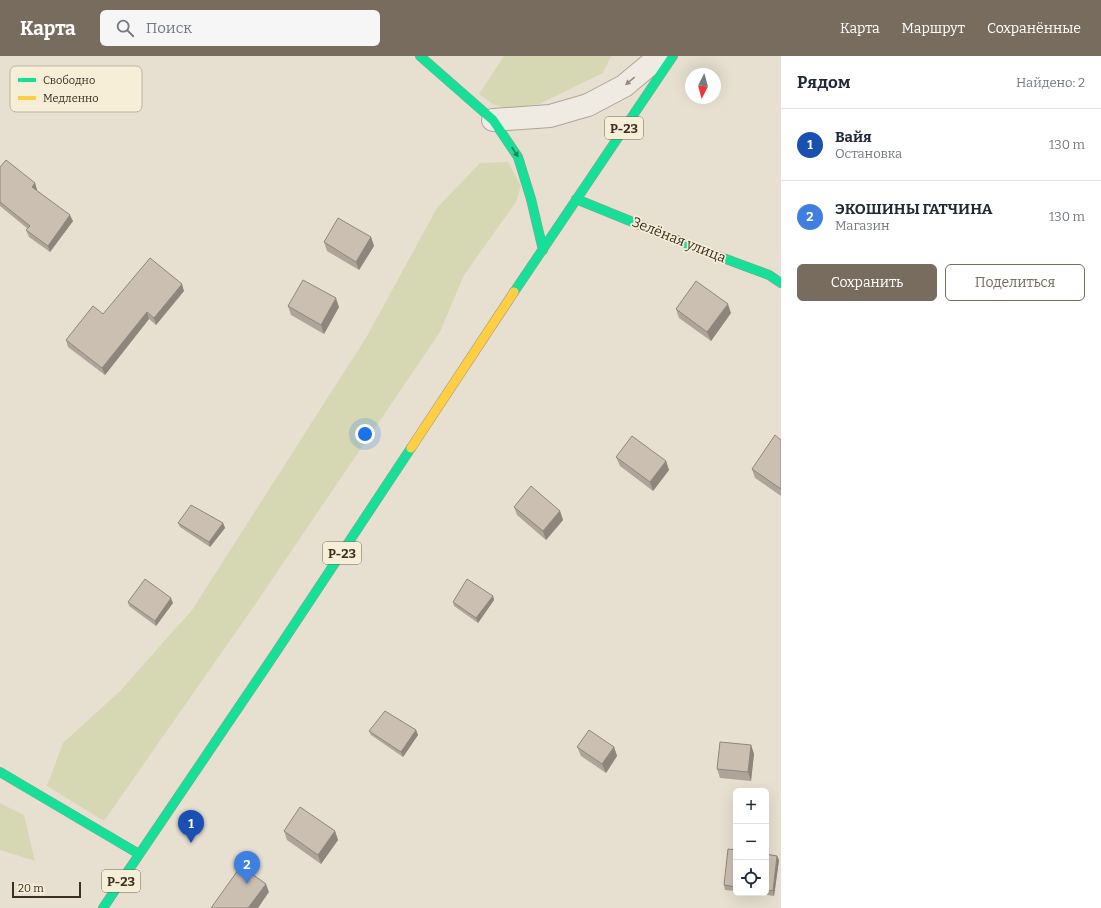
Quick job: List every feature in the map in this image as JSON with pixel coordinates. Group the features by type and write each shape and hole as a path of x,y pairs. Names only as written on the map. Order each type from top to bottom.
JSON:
{"main road":[{"path":"420,56 493,120 518,157 531,199 543,250"},
{"name":"Р-23","path":"103,908 673,56"},
{"name":"Зелёная улица","path":"576,199 699,249 769,275 781,283"},
{"path":"0,772 139,854"}],"street":[{"path":"493,120 550,116 588,105 624,86 660,56"}],"green space":[{"path":"504,56 611,56 603,73 539,104 507,109 493,104 479,94"},
{"path":"508,162 521,186 516,202 464,275 440,332 252,609 104,821 47,786 63,743 120,691 192,610 367,336 437,208 480,163"},
{"path":"0,803 24,815 35,861 0,850"}],"building":[{"path":"6,160 35,183 32,187 70,215 48,246 26,230 30,226 0,202 0,167"},
{"path":"338,218 371,237 356,262 324,242"},
{"path":"150,258 182,284 154,318 147,312 102,368 66,340 93,306 103,314"},
{"path":"303,280 336,298 321,325 288,306"},
{"path":"696,281 728,304 707,332 676,309"},
{"path":"775,435 781,440 781,489 752,469"},
{"path":"632,436 666,461 650,482 616,457"},
{"path":"531,486 560,511 543,531 514,507"},
{"path":"191,505 223,523 209,542 178,523"},
{"path":"145,579 171,598 155,621 128,602"},
{"path":"467,579 493,596 476,618 453,602"},
{"path":"385,711 416,730 401,752 369,731"},
{"path":"589,730 614,747 602,764 577,747"},
{"path":"720,742 751,745 748,772 717,769"},
{"path":"300,807 335,831 318,855 284,831"},
{"path":"728,849 733,850 733,886 724,885"},
{"path":"769,855 777,856 773,891 769,890"},
{"path":"241,866 266,884 248,908 211,908"}],"traffic: fast":[{"path":"420,56 493,120 518,157 531,199 543,250"},
{"path":"514,292 673,56"},
{"path":"576,199 699,249 769,275 781,283"},
{"path":"103,908 274,655 411,448"},
{"path":"0,772 139,854"}],"traffic: slow":[{"path":"411,448 514,292"}],"place":[{"name":"Вайя","path":"191,843"},
{"name":"ЭКОШИНЫ ГАТЧИНА","path":"247,884"}]}
